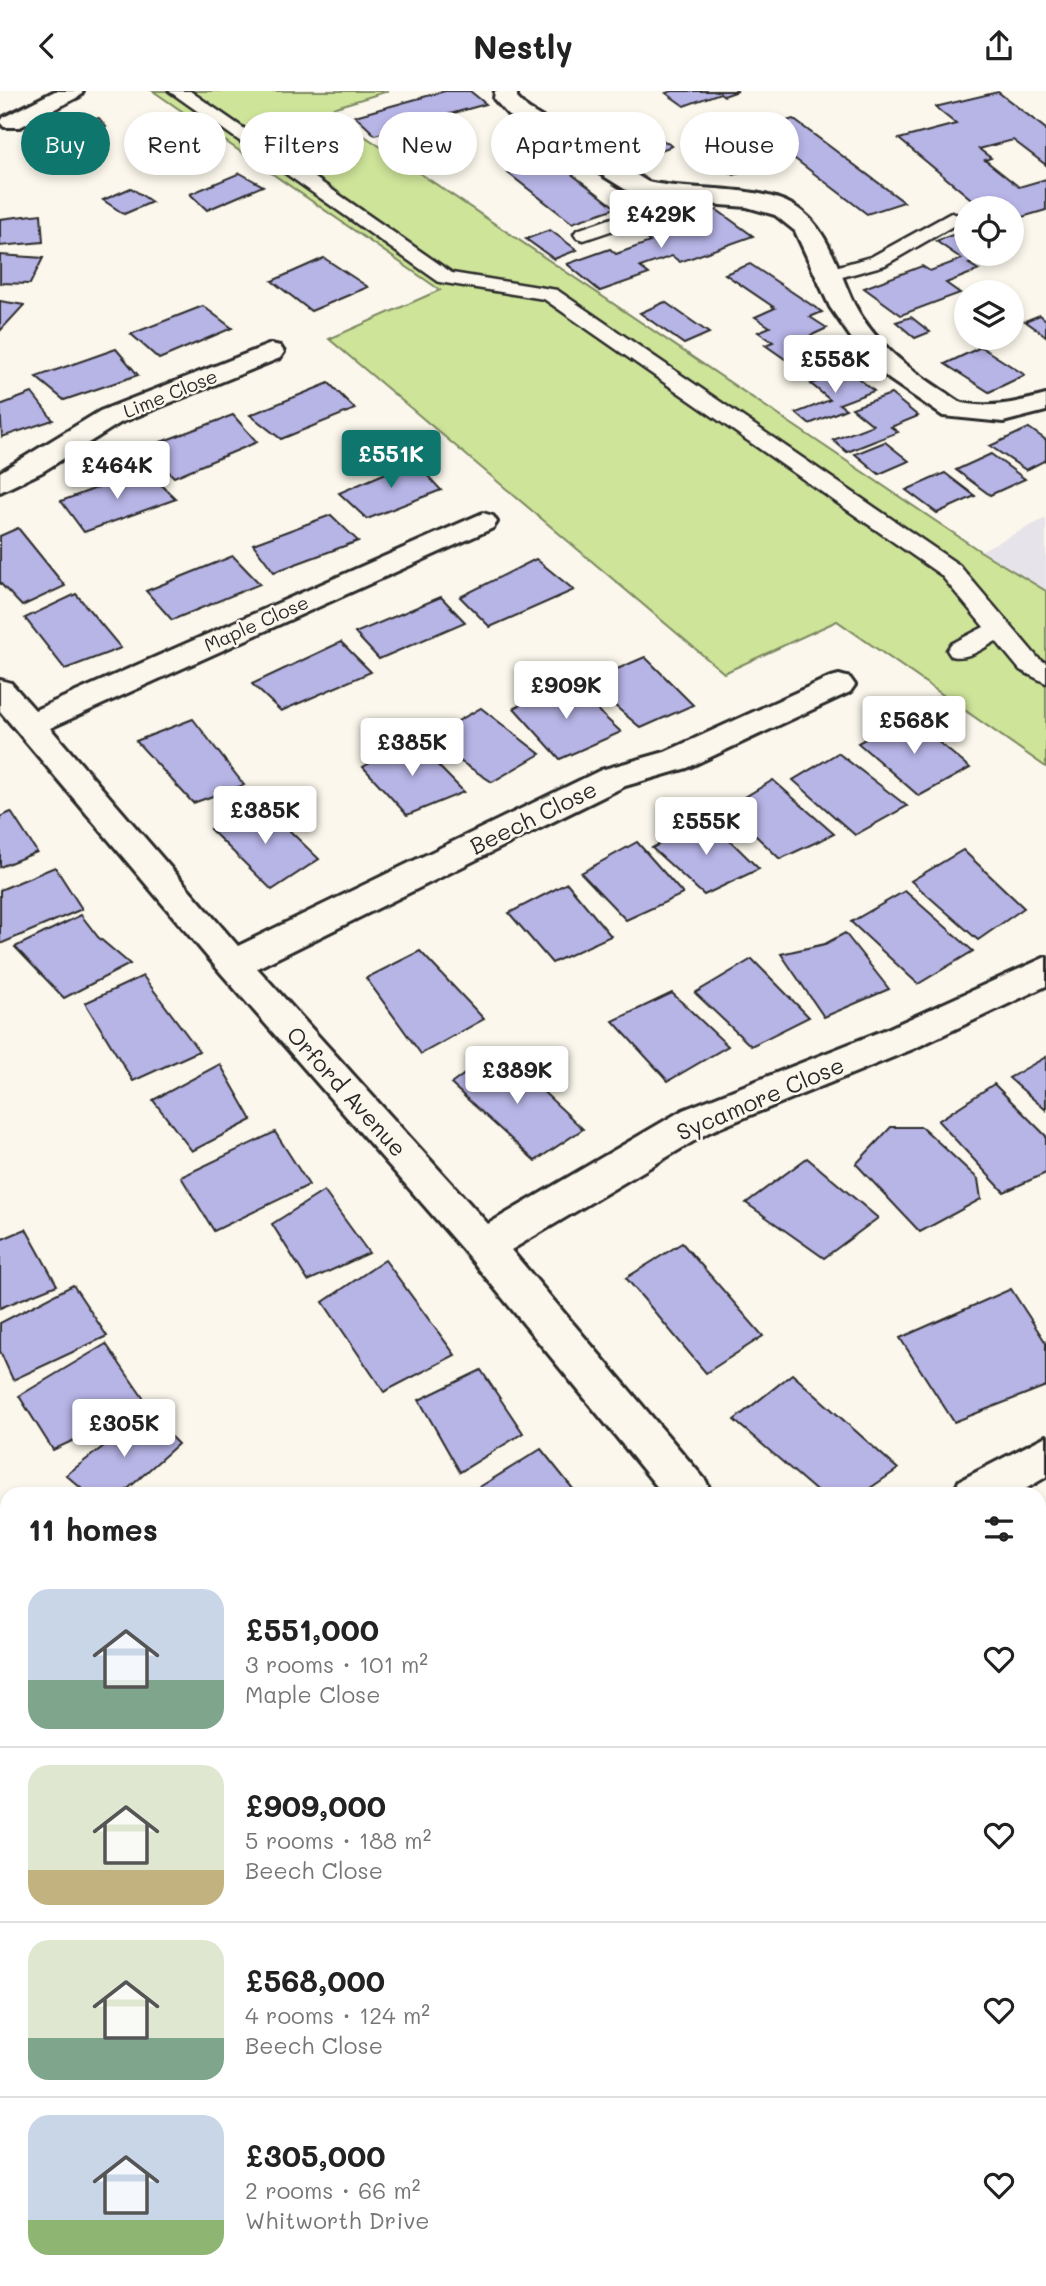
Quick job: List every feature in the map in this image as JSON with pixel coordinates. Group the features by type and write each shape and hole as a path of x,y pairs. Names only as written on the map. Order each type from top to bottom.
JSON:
{"street":[{"path":"12,122 72,91"},
{"path":"506,91 505,99 531,121 640,188 667,194 749,199 784,210 806,226 855,328 874,352 946,421 1003,414 1046,403"},
{"name":"Lime Close","path":"0,483 110,417 271,352"},
{"name":"Maple Close","path":"29,725 483,522"},
{"name":"Beech Close","path":"233,964 613,778 676,760 839,685"},
{"name":"Orford Avenue","path":"0,690 233,964 484,1246 684,1487"},
{"name":"Sycamore Close","path":"484,1246 695,1121 900,1039 1010,990 1046,970"},
{"path":"988,1487 1046,1455"}],"lane":[{"path":"178,91 446,278 550,294 950,569 1029,664 1046,675"},
{"path":"584,234 657,209 667,194"},
{"path":"828,275 878,261 951,219"},
{"path":"960,650 999,629"}],"shaded area":[{"path":"1046,518 1046,591 980,551"}],"green space":[{"path":"153,91 388,91 326,110 329,112 240,112 240,151 226,142 226,112 183,112"},
{"path":"364,136 378,145 378,175 422,175 980,551 1046,591 1046,767 837,621 724,673 329,339 440,290 274,175 364,175"}],"building":[{"path":"445,91 470,91 486,104 457,112 378,112 378,134 375,135 364,125 364,114"},
{"path":"738,91 724,96 720,93 684,106 666,93"},
{"path":"998,92 1046,129 1046,165 1013,140 979,149 991,158 985,160 1019,187 1046,179 1046,210 1024,216 1024,196 968,196 899,139 956,124 935,107"},
{"path":"799,123 904,202 867,214 799,162"},
{"path":"240,173 263,186 207,210 190,194"},
{"path":"511,175 573,175 616,208 572,223"},
{"path":"131,188 152,202 124,214 103,200"},
{"path":"717,210 753,236 680,262 672,256 640,267 649,274 600,291 567,264 610,249 616,254 650,242 643,236"},
{"path":"41,214 43,242 0,246 0,219"},
{"path":"550,230 577,250 554,259 526,239"},
{"path":"954,234 954,253 936,241"},
{"path":"0,255 43,258 30,284 0,283"},
{"path":"324,258 368,287 311,311 272,281"},
{"path":"954,262 954,266 972,266 979,270 946,283 954,289 954,295 901,315 864,288 922,266 930,271"},
{"path":"750,264 822,312 810,317 827,328 810,336 844,359 808,375 765,345 773,342 758,332 770,327 755,317 775,308 725,274"},
{"path":"0,301 24,305 0,331"},
{"path":"665,302 709,333 684,344 640,313"},
{"path":"203,306 232,328 159,359 131,334"},
{"path":"1040,315 1046,320 1046,336 1025,321"},
{"path":"911,317 930,332 915,338 896,322"},
{"path":"116,349 138,375 64,400 36,377"},
{"path":"975,350 986,350 1025,375 989,392 945,364"},
{"path":"848,370 874,391 839,404 846,409 809,424 796,413 830,400 811,384"},
{"path":"329,383 355,409 281,439 250,415"},
{"path":"32,393 53,420 2,437 0,405"},
{"path":"891,394 918,416 891,427 898,432 847,452 833,440 873,425 852,408"},
{"path":"233,415 257,442 174,477 145,448"},
{"path":"1029,428 1046,440 1046,460 1026,470 990,446"},
{"path":"885,442 909,461 879,474 855,454"},
{"path":"991,454 1025,479 990,495 956,470"},
{"path":"414,461 441,490 367,519 339,493"},
{"path":"146,470 176,499 84,532 61,501"},
{"path":"945,473 975,496 937,513 906,490"},
{"path":"331,515 358,541 274,572 253,544"},
{"path":"18,528 65,586 22,606 0,583 0,536"},
{"path":"233,556 260,584 172,620 146,591"},
{"path":"536,559 574,590 490,627 460,597"},
{"path":"76,594 121,648 65,669 25,618"},
{"path":"441,597 465,622 379,659 355,633"},
{"path":"341,642 371,672 281,711 252,684"},
{"path":"645,657 693,705 641,728 587,682"},
{"path":"567,682 621,732 560,759 514,708"},
{"path":"481,708 540,754 492,782 426,739"},
{"path":"907,716 970,768 919,796 858,743"},
{"path":"193,719 244,785 193,803 136,741"},
{"path":"412,739 464,792 407,815 363,767"},
{"path":"838,753 907,806 855,835 793,780"},
{"path":"773,780 834,834 780,859 727,808"},
{"path":"262,804 319,859 272,890 210,829"},
{"path":"11,812 37,852 0,867 0,817"},
{"path":"707,818 759,869 704,895 652,848"},
{"path":"637,842 683,894 626,920 581,873"},
{"path":"963,850 1024,908 978,940 911,881"},
{"path":"55,867 82,909 0,944 0,890"},
{"path":"567,883 611,936 552,963 509,913"},
{"path":"905,891 973,951 918,984 851,922"},
{"path":"81,915 98,937 130,964 64,998 15,947"},
{"path":"845,933 889,989 824,1017 781,954 825,944"},
{"path":"420,951 484,1019 421,1054 366,978"},
{"path":"752,959 809,1017 751,1046 695,993"},
{"path":"143,976 199,1051 133,1081 85,1003"},
{"path":"672,993 728,1046 668,1081 613,1021"},
{"path":"498,1049 583,1129 535,1161 451,1084"},
{"path":"1046,1057 1046,1110 1009,1078"},
{"path":"220,1064 252,1120 192,1151 153,1100"},
{"path":"994,1084 1046,1136 1046,1173 1004,1192 938,1121"},
{"path":"891,1127 922,1127 978,1179 981,1199 920,1232 856,1164"},
{"path":"275,1132 309,1185 214,1231 181,1177"},
{"path":"807,1158 878,1218 824,1258 746,1203"},
{"path":"324,1191 369,1253 308,1281 272,1224"},
{"path":"26,1229 57,1285 0,1308 0,1240"},
{"path":"682,1243 763,1336 706,1373 626,1278"},
{"path":"385,1260 455,1355 384,1392 323,1302"},
{"path":"73,1285 107,1336 13,1380 0,1351 0,1323"},
{"path":"1011,1289 1046,1343 1046,1386 954,1422 900,1338"},
{"path":"106,1344 148,1405 53,1450 19,1396"},
{"path":"481,1370 523,1433 460,1472 419,1400"},
{"path":"792,1374 898,1469 872,1487 812,1487 734,1420"},
{"path":"147,1413 178,1444 130,1487 80,1487 66,1475"},
{"path":"541,1449 572,1487 480,1487"}]}
